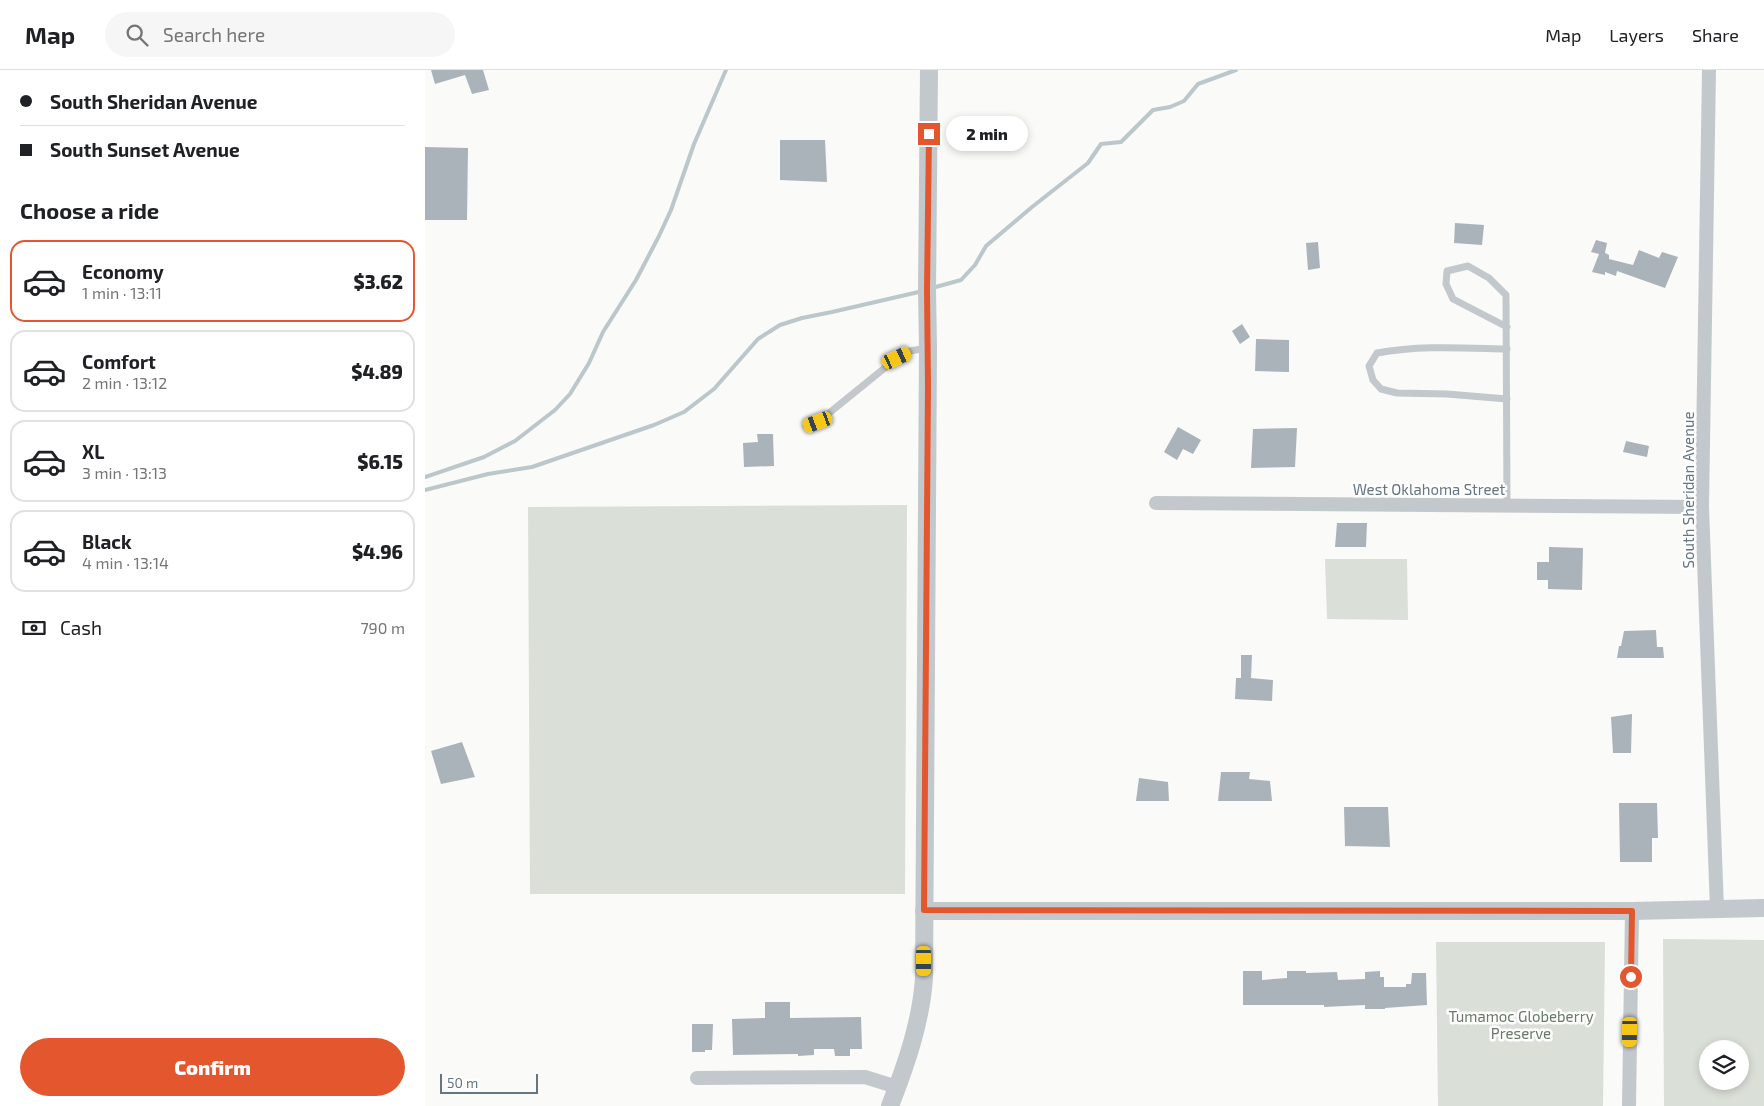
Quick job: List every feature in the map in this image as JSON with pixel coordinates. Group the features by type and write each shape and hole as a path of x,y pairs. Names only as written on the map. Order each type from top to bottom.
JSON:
{"street":[{"path":"890,1106 916,1031 923,998 929,70"},
{"name":"South Sheridan Avenue","path":"1709,70 1702,507 1717,909"},
{"name":"West Oklahoma Street","path":"1156,503 1702,507"},
{"path":"924,910 1632,911 1764,908"},
{"path":"1629,1106 1632,911"},
{"path":"697,1078 865,1077 897,1087"}],"lane":[{"path":"1507,327 1453,299 1446,284 1447,271 1468,266 1489,278 1506,295 1507,327 1507,506"},
{"path":"1507,349 1417,347 1392,350 1377,352 1369,366 1373,380 1381,389 1397,393 1447,394 1507,399"},
{"path":"806,426 818,422 897,358 910,351 928,348"}],"green space":[{"path":"907,505 905,894 530,894 528,507"},
{"path":"1325,559 1407,559 1408,620 1327,619"},
{"path":"1663,939 1764,940 1764,1106 1664,1106"},
{"name":"Tumamoc Globeberry Preserve","path":"1436,942 1605,942 1603,1106 1438,1106"}],"building":[{"path":"431,70 483,70 489,90 472,94 465,75 435,84"},
{"path":"780,140 825,140 827,182 780,180"},
{"path":"425,147 468,148 467,220 425,220"},
{"path":"1455,223 1484,225 1482,245 1454,243"},
{"path":"1596,240 1607,243 1605,253 1609,255 1609,259 1633,265 1639,250 1659,258 1662,252 1678,257 1665,288 1617,271 1616,276 1605,272 1605,275 1592,272 1599,254 1591,252"},
{"path":"1318,242 1320,268 1308,270 1306,243"},
{"path":"1242,324 1250,337 1240,344 1232,331"},
{"path":"1256,339 1289,340 1289,372 1255,371"},
{"path":"1178,427 1201,440 1193,454 1183,449 1177,460 1164,452"},
{"path":"1297,428 1295,467 1251,468 1253,429"},
{"path":"757,434 773,434 774,466 744,467 743,443 758,442"},
{"path":"1626,441 1649,446 1647,457 1623,452"},
{"path":"1337,523 1367,523 1366,547 1335,547"},
{"path":"1549,547 1583,548 1582,590 1548,589 1548,580 1537,580 1537,562 1549,562"},
{"path":"1656,630 1657,647 1663,647 1664,658 1617,658 1624,631"},
{"path":"1241,655 1252,655 1251,678 1273,680 1272,701 1235,699 1236,678 1241,678"},
{"path":"1632,714 1631,753 1613,753 1611,717"},
{"path":"462,742 475,777 441,784 431,751"},
{"path":"1221,772 1250,772 1249,779 1270,781 1272,801 1218,801"},
{"path":"1139,778 1168,782 1169,801 1136,801"},
{"path":"1619,803 1657,803 1658,838 1652,838 1652,862 1620,862"},
{"path":"1344,807 1388,807 1390,847 1345,846"},
{"path":"1243,971 1262,971 1262,980 1287,978 1287,971 1306,971 1306,973 1337,972 1338,980 1365,979 1365,972 1380,971 1380,977 1384,977 1384,987 1406,987 1406,984 1411,984 1412,973 1426,973 1427,1005 1365,1009 1365,1005 1324,1007 1324,1005 1243,1005"},
{"path":"765,1002 790,1002 790,1018 861,1017 862,1049 850,1049 850,1056 835,1056 834,1049 814,1049 814,1055 798,1056 798,1054 733,1055 732,1019 765,1018"},
{"path":"692,1024 713,1024 712,1050 692,1052"}],"waterway":[{"path":"425,477 484,457 515,441 555,410 570,394 589,363 603,332 636,280 659,236 671,210 694,144 726,70"},
{"path":"932,288 961,280 975,265 986,246 1088,163 1101,144 1121,142 1153,110 1170,107 1184,101 1198,84 1236,70"},
{"path":"425,490 488,474 532,467 654,425 684,412 714,389 758,339 780,325 802,318 923,291"}],"route":[{"path":"929,134 924,910 1632,911 1631,977"}]}
